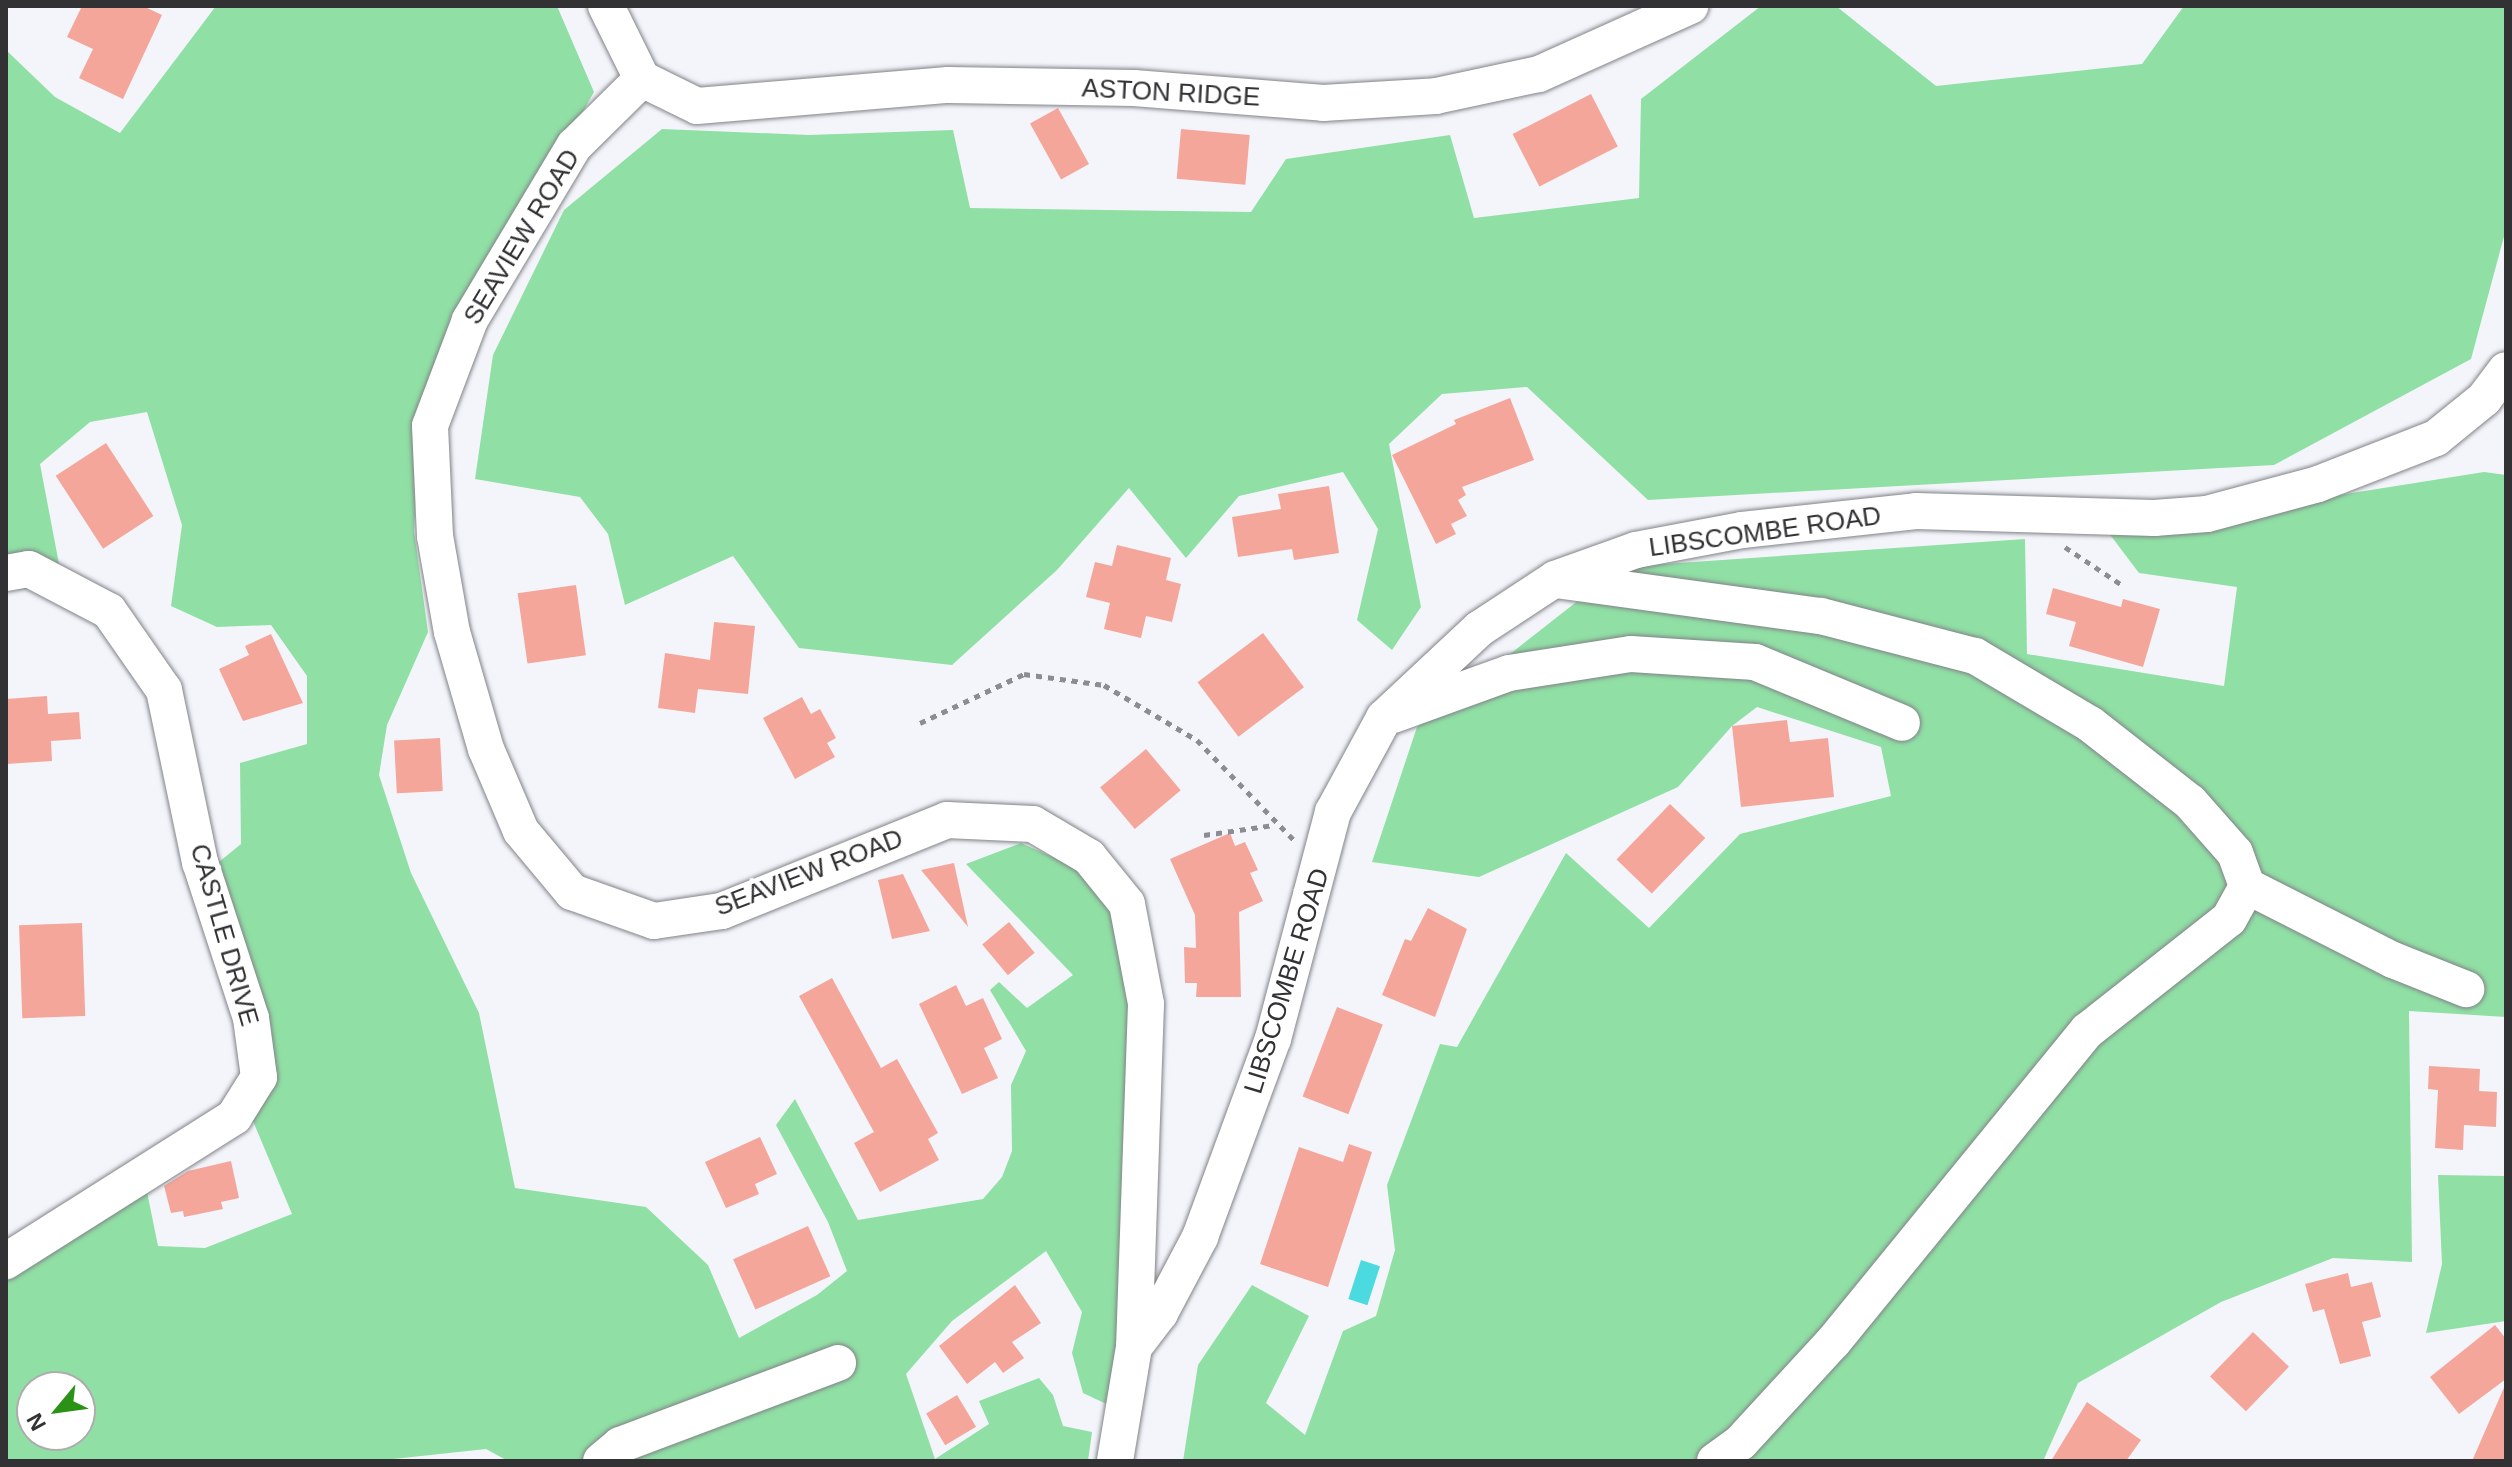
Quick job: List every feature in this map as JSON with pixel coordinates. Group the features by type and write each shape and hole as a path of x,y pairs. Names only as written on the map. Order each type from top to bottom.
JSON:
{"street":[{"path":"606,6 642,79"},
{"name":"ASTON RIDGE","path":"642,79 697,106 948,85 1134,88 1323,103 1422,97 1539,74 1690,6"},
{"name":"SEAVIEW ROAD","path":"642,79 574,146 470,320 430,426 435,536 449,619 486,749 521,831 572,892 654,921 722,911 947,820 1033,824 1089,857 1127,904 1146,1004 1134,1347 1115,1461"},
{"name":"LIBSCOMBE ROAD","path":"1134,1347 1160,1313 1200,1237 1273,1039 1324,863 1333,812 1384,718 1479,629 1555,579 1651,547 1742,530 1916,511 2154,518 2207,514 2318,484 2436,438 2495,410 2506,370"},
{"name":"CASTLE DRIVE","path":"6,573 29,569 109,611 164,690 200,862 251,1018 259,1077 234,1117 6,1261"},
{"path":"1555,579 1821,616 1975,656 2090,724 2190,802 2235,853 2247,886 2393,960 2466,989"},
{"path":"1384,718 1509,673 1631,654 1755,662 1902,723"},
{"path":"1715,1461 1741,1442 1834,1341 2087,1031 2229,919 2247,886"},
{"path":"601,1461 620,1445 838,1363"}],"path":[{"path":"920,723 1024,674 1104,685 1197,740 1275,824 1324,863"},
{"path":"1204,835 1275,824"}],"green space":[{"path":"216,6 557,6 594,92 465,319 420,422 414,531 428,632 387,725 379,775 411,873 479,1013 515,1188 646,1207 708,1265 739,1338 817,1295 847,1271 828,1222 776,1125 795,1099 858,1220 983,1199 1002,1177 1012,1151 1011,1085 1026,1051 990,990 999,982 1027,1008 1073,975 966,864 1021,843 1102,879 1136,964 1119,1410 1083,1393 1072,1353 1082,1312 1046,1251 952,1321 906,1374 935,1459 989,1424 979,1401 1039,1378 1053,1395 1063,1426 1092,1432 1088,1461 508,1461 486,1449 375,1461 6,1461 6,1280 47,1242 145,1182 158,1246 205,1248 292,1214 253,1121 214,866 241,844 240,763 307,744 307,676 271,625 217,627 171,606 182,525 147,412 90,422 40,464 59,564 107,600 45,588 6,590 6,50 55,97 120,133"},
{"path":"1761,6 1836,6 1936,86 2142,64 2184,6 2506,6 2506,229 2471,359 2274,465 1648,500 1527,387 1442,394 1389,444 1421,607 1392,650 1357,620 1378,529 1343,472 1239,496 1186,558 1129,488 1057,570 952,665 799,648 733,556 625,605 608,534 580,497 475,479 493,355 564,210 662,129 809,135 953,130 970,208 1251,212 1286,159 1450,135 1474,218 1639,198 1641,99"},
{"path":"2484,472 2506,475 2506,1017 2409,1011 2412,1262 2333,1258 2221,1302 2078,1383 2043,1461 1183,1461 1198,1365 1252,1285 1309,1316 1266,1403 1305,1435 1343,1331 1376,1316 1395,1250 1387,1185 1440,1044 1457,1047 1566,853 1649,928 1740,834 1891,796 1881,747 1757,707 1732,726 1678,787 1479,877 1372,862 1417,727 1621,567 2025,539 2027,654 2224,686 2237,587 2139,573 2108,532"},
{"path":"2438,1175 2506,1176 2506,1321 2426,1333 2442,1264"}],"water":[{"path":"1361,1260 1380,1266 1367,1305 1348,1299"}],"building":[{"path":"82,6 143,6 162,15 123,99 79,78 93,49 67,37"},
{"path":"1591,94 1618,147 1539,187 1513,134"},
{"path":"1058,108 1089,164 1061,179 1030,124"},
{"path":"1181,129 1250,135 1245,185 1177,179"},
{"path":"1510,398 1534,460 1462,487 1466,495 1458,500 1467,516 1451,524 1456,534 1436,544 1392,455 1456,424 1454,420"},
{"path":"106,443 153,516 103,549 56,476"},
{"path":"1329,486 1339,553 1294,560 1292,549 1238,557 1232,517 1281,509 1278,494"},
{"path":"1117,545 1171,558 1166,580 1181,584 1172,622 1146,616 1141,638 1104,629 1110,603 1086,597 1095,562 1112,566"},
{"path":"576,585 586,655 527,664 518,593"},
{"path":"2053,588 2121,607 2123,599 2160,609 2143,667 2069,646 2076,622 2046,614"},
{"path":"714,622 755,626 748,694 698,689 695,713 658,708 665,653 710,660"},
{"path":"1263,633 1304,687 1238,737 1198,682"},
{"path":"271,634 303,703 243,721 219,669 249,655 245,646"},
{"path":"47,696 48,714 79,712 81,739 51,741 52,761 6,764 6,699"},
{"path":"802,697 811,714 820,709 836,738 827,743 835,757 795,779 763,718"},
{"path":"1787,720 1790,742 1828,738 1834,797 1741,807 1732,726"},
{"path":"440,738 443,791 397,793 394,740"},
{"path":"1146,749 1181,790 1135,829 1100,788"},
{"path":"1670,804 1705,838 1652,893 1617,859"},
{"path":"1230,833 1235,846 1245,842 1258,870 1250,873 1263,901 1239,912 1241,997 1196,997 1197,983 1185,983 1184,947 1196,948 1195,915 1170,859"},
{"path":"954,863 968,927 921,870"},
{"path":"903,874 930,931 892,939 878,880"},
{"path":"1428,908 1467,929 1435,1017 1382,995 1405,939 1411,941"},
{"path":"1009,922 1035,953 1008,975 982,944"},
{"path":"82,923 85,1016 22,1018 19,925"},
{"path":"832,978 881,1068 897,1059 938,1133 928,1139 939,1160 880,1192 854,1143 874,1132 799,996"},
{"path":"956,985 966,1006 983,998 1002,1039 984,1048 998,1078 962,1094 919,1004"},
{"path":"1337,1007 1383,1025 1348,1114 1303,1097"},
{"path":"2429,1066 2480,1069 2479,1091 2497,1092 2496,1127 2464,1125 2463,1150 2435,1148 2438,1090 2428,1089"},
{"path":"760,1137 777,1174 755,1184 759,1194 726,1208 705,1162"},
{"path":"1349,1144 1372,1152 1328,1287 1260,1264 1299,1147 1343,1162"},
{"path":"231,1161 239,1198 221,1202 223,1209 184,1217 183,1211 171,1213 164,1186 188,1171"},
{"path":"808,1226 830,1276 755,1310 733,1259"},
{"path":"2348,1273 2351,1287 2372,1282 2381,1317 2362,1322 2371,1356 2340,1364 2324,1309 2313,1312 2305,1284"},
{"path":"1015,1285 1041,1323 1012,1342 1024,1358 1003,1373 995,1362 967,1384 939,1346"},
{"path":"2495,1325 2506,1339 2506,1379 2459,1414 2430,1377"},
{"path":"2253,1332 2289,1367 2246,1411 2210,1377"},
{"path":"2506,1383 2506,1461 2472,1461"},
{"path":"957,1395 976,1427 945,1445 926,1414"},
{"path":"2087,1402 2141,1440 2126,1461 2051,1461"}]}
